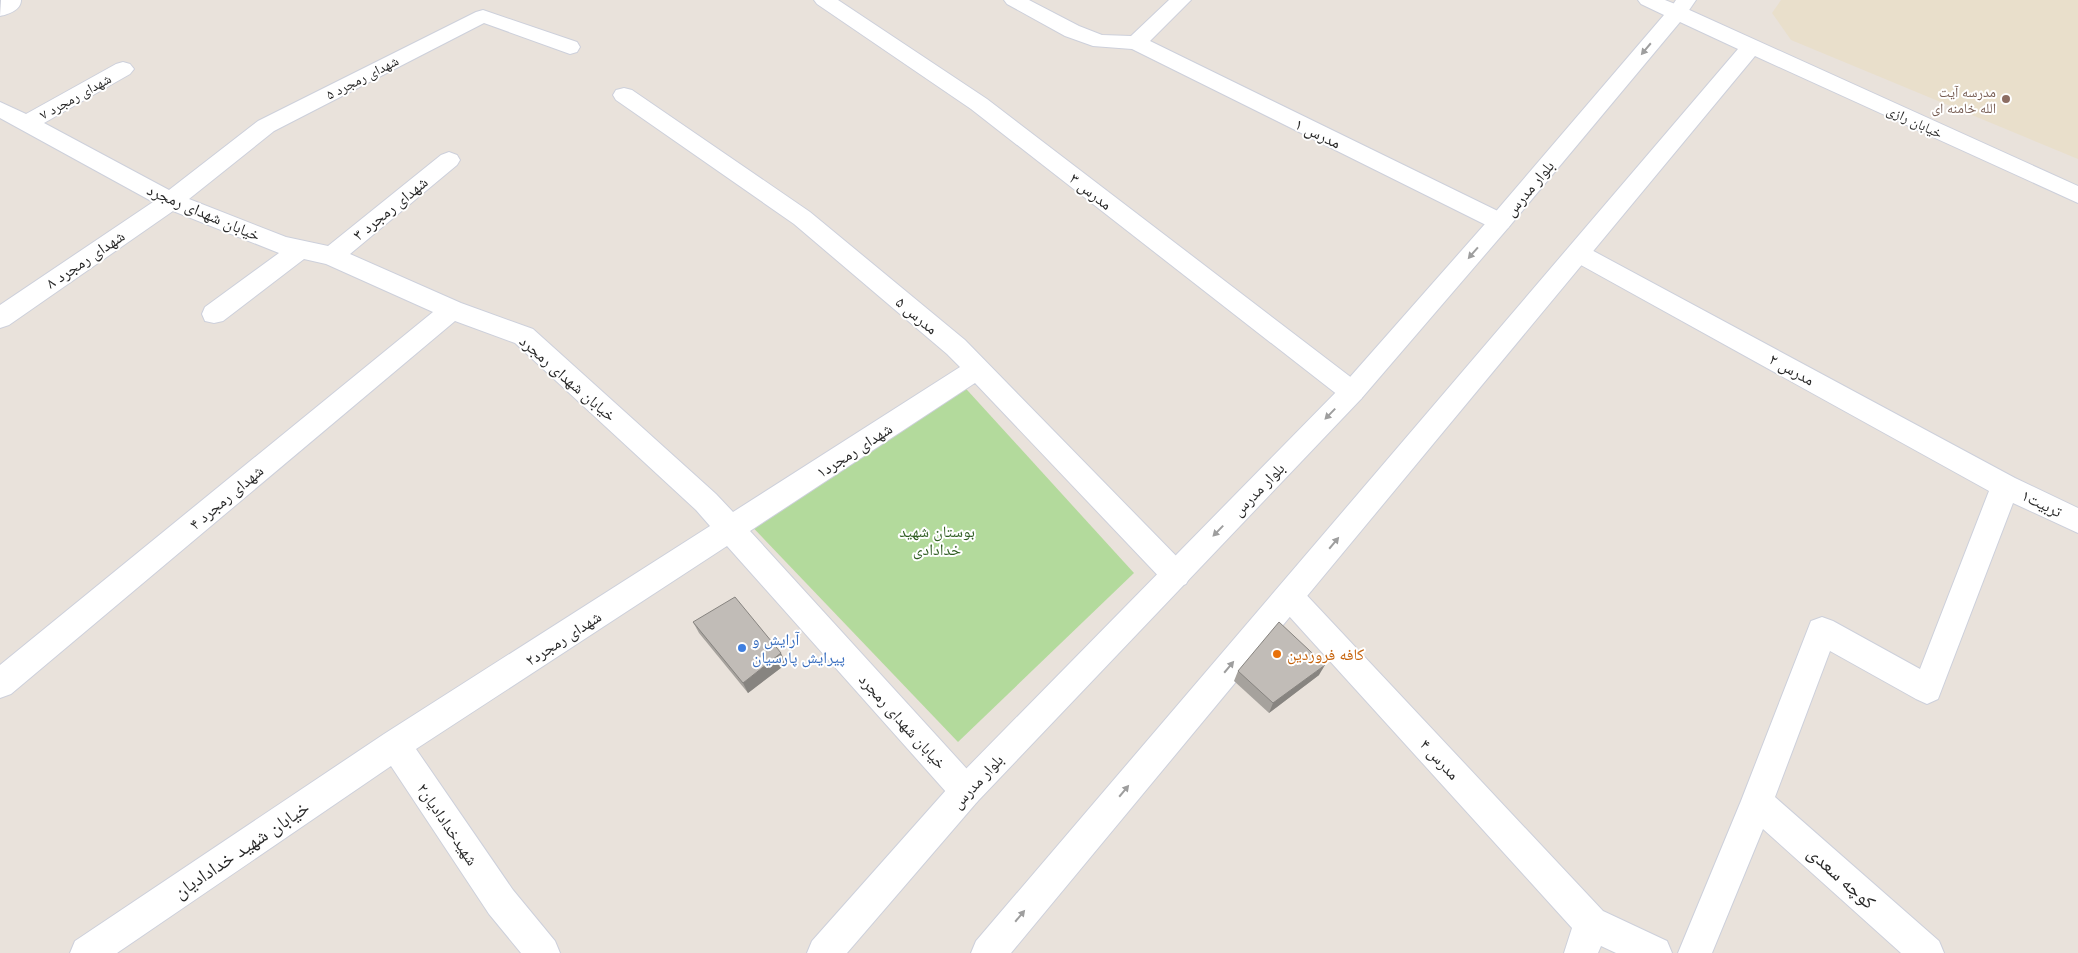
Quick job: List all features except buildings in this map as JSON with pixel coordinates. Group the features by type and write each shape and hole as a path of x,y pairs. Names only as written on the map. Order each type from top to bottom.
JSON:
{"street":[{"name":"مدرس ۳","path":"824,0 979,104 1352,392"},
{"path":"1014,0 1072,31 1100,41 1136,43 1181,0"},
{"name":"خیابان رازی","path":"1648,0 1682,6 1752,46 2078,195"},
{"name":"بلوار مدرس","path":"824,953 966,791 1352,392 1500,222 1682,6"},
{"name":"شهدای رمجرد ۵","path":"171,201 266,126 483,16 570,47"},
{"name":"مدرس ۱","path":"1136,43 1500,222"},
{"path":"988,953 1752,46"},
{"name":"شهدای رمجرد ۷","path":"10,117 123,69"},
{"name":"مدرس ۵","path":"624,95 802,218 956,347 1176,575"},
{"name":"خیابان شهدای رمجرد","path":"10,117 171,201 282,245 332,256 452,310 524,336 706,502 966,791"},
{"name":"شهدای رمجرد ۳","path":"332,256 448,160"},
{"name":"شهدای رمجرد ۸","path":"0,318 171,201"},
{"path":"214,314 299,250"},
{"name":"مدرس ۲","path":"1578,253 2005,486"},
{"name":"شهدای رمجرد ۴","path":"0,684 452,310"},
{"name":"شهدای رمجرد۱","path":"730,530 977,369"},
{"path":"1695,953 1757,802 1822,631 1927,689 2005,486"},
{"name":"تربیت۱","path":"2005,486 2078,521"},
{"name":"شهدای رمجرد۲","path":"395,745 730,530"},
{"name":"مدرس ۴","path":"1289,596 1586,938"},
{"name":"شهیدخدادادیان۲","path":"395,745 501,902 543,953"},
{"name":"خیابان شهید خدادادیان","path":"87,953 395,745"},
{"name":"کوچه سعدی","path":"1757,802 1927,953"},
{"path":"1586,938 1656,953"}],"shaded area":[{"name":"مدرسه آیت الله خامنه ای","path":"1781,0 2078,0 2078,159 1791,40 1772,13"}],"green space":[{"name":"بوستان شهید خدادادی","path":"958,380 1134,573 958,742 741,515"}],"place":[{"name":"مدرسه آیت الله خامنه ای","path":"2006,99"},
{"name":"آرایش و پیرایش پارسیان","path":"742,648"},
{"name":"کافه فروردین","path":"1277,654"}]}
